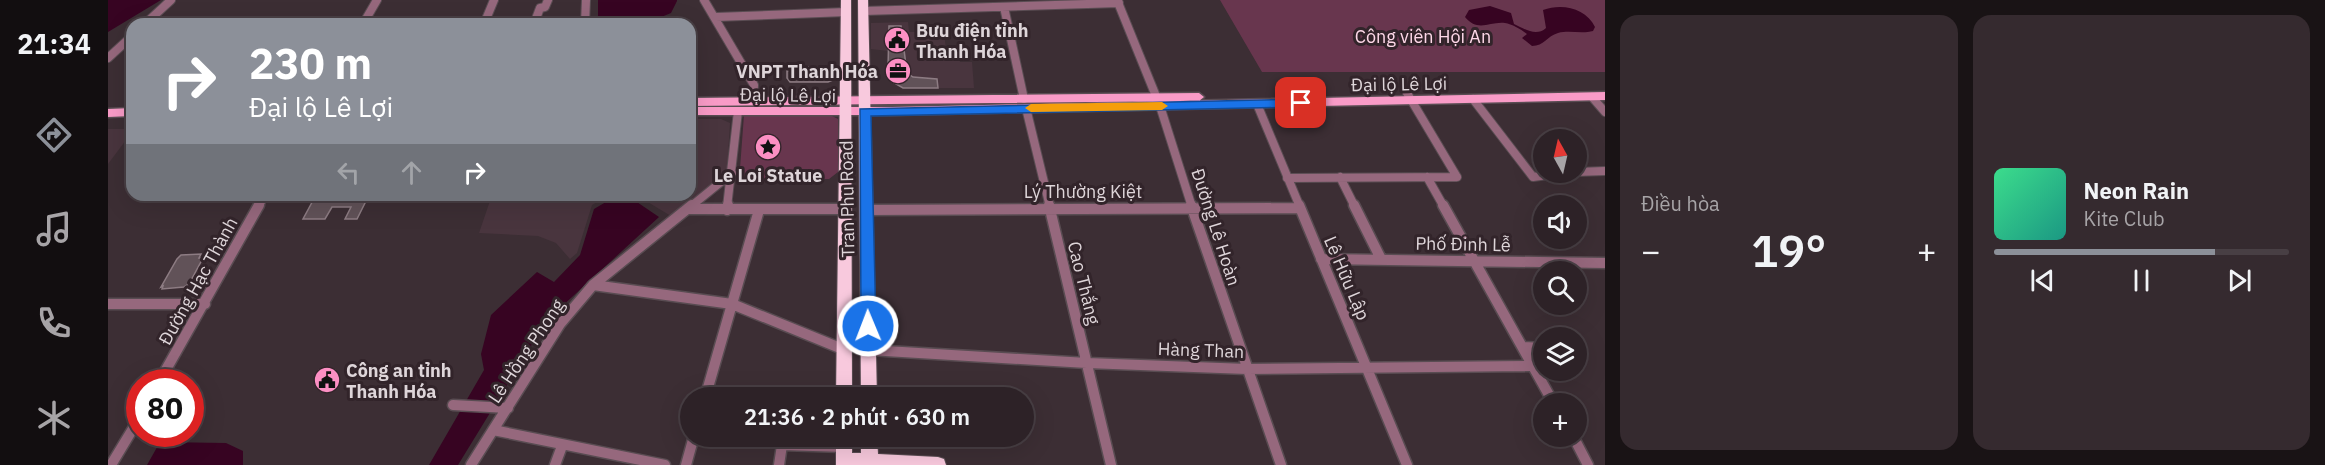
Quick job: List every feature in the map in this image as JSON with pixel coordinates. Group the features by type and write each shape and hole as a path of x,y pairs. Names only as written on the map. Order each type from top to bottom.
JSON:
{"highway":[{"name":"Tran Phu Road","path":"844,387 846,6"},
{"name":"Tran Phu Road","path":"863,6 869,387"},
{"path":"845,350 869,350"},
{"path":"869,447 870,462"},
{"path":"843,452 870,462 938,465"}],"main road":[{"name":"Đại lộ Lê Lợi","path":"1158,101 1257,104 1605,88"},
{"name":"Đại lộ Lê Lợi","path":"696,111 865,105 1410,96 1473,99 1605,96"},
{"name":"Đại lộ Lê Lợi","path":"696,102 753,101 846,106"},
{"path":"108,114 126,112"},
{"path":"108,114 126,118"}],"street":[{"path":"152,18 171,0"},
{"path":"366,18 377,0"},
{"path":"486,18 494,0"},
{"path":"536,18 540,8 545,7 548,0"},
{"path":"585,18 586,0"},
{"path":"704,0 754,85 753,101"},
{"path":"959,0 960,9"},
{"path":"863,6 960,9 1118,2"},
{"name":"Đường Lê Hoàn","path":"1118,2 1158,101 1281,465"},
{"path":"716,17 846,6"},
{"name":"Cao Thắng","path":"1004,8 1111,465"},
{"path":"108,58 126,42"},
{"path":"1287,178 1457,177 1410,96"},
{"path":"1592,97 1605,112"},
{"path":"1473,99 1533,177"},
{"name":"Lê Hữu Lập","path":"1257,104 1407,465"},
{"path":"727,210 738,111"},
{"path":"1587,172 1605,171"},
{"name":"Lê Hồng Phong","path":"471,465 560,324 593,285 732,173"},
{"path":"1340,177 1381,259"},
{"path":"1427,177 1533,366"},
{"name":"Đường Hạc Thành","path":"167,369 262,201"},
{"path":"688,208 846,209"},
{"name":"Lý Thường Kiệt","path":"867,210 1299,208"},
{"path":"708,387 759,210"},
{"name":"Phố Đinh Lễ","path":"1321,259 1605,262"},
{"path":"593,285 732,304 845,350"},
{"path":"108,304 205,304"},
{"path":"1523,347 1533,347"},
{"name":"Hàng Than","path":"869,350 1086,363 1247,369 1533,366"},
{"path":"453,405 508,408"},
{"path":"493,430 620,461 664,465"},
{"path":"111,465 126,440"},
{"path":"779,465 782,445 843,452"},
{"path":"555,465 562,446"},
{"path":"686,465 691,447"},
{"path":"1579,447 1588,465"}],"shaded area":[{"path":"108,0 161,0 131,18 126,18 126,21 108,32"},
{"path":"598,0 677,0 671,13 659,18 598,18"},
{"path":"1490,6 1511,13 1514,24 1530,31 1538,32 1546,28 1543,10 1558,7 1580,11 1595,27 1589,32 1558,33 1532,46 1522,38 1527,34 1514,26 1505,23 1479,25 1470,22 1465,17 1469,10"},
{"path":"908,22 909,32 944,32 946,50 958,51 960,62 972,62 974,88 903,88 891,81 888,51 871,49 871,23"},
{"path":"696,119 721,119 730,123 727,172 696,196"},
{"path":"108,129 126,129 126,140 108,164"},
{"path":"490,201 599,201 592,205 577,253 570,259 556,243 538,236 479,233"},
{"path":"608,201 635,201 659,217 547,320 458,465 429,465 484,370 481,354 491,315 537,272 554,282 580,255 594,209"},
{"path":"646,201 690,201 671,216"},
{"path":"204,443 226,443 243,451 243,465 147,465 157,447 204,447"}],"green space":[{"name":"Công viên Hội An","path":"1220,0 1605,0 1605,72 1262,72"},
{"path":"828,114 838,119 838,172 829,179 739,182 744,115"}],"building":[{"name":"VNPT Thanh Hóa","path":"889,26 901,26 907,73 913,77 937,79 938,88 903,88 891,81 890,68 888,68"},
{"path":"795,67 825,67 825,71 833,71 833,80 790,82 787,78 787,71 792,71"},
{"path":"313,201 366,201 357,219 345,219 351,207 332,207 325,219 303,219"},
{"path":"201,254 199,258 203,258 189,284 184,287 162,289 163,286 161,287 181,255"}],"slow traffic":[{"path":"1031,108 1162,106"}],"place":[{"name":"Bưu điện tỉnh Thanh Hóa","path":"897,40"},
{"name":"VNPT Thanh Hóa","path":"898,71"},
{"name":"Le Loi Statue","path":"768,147"},
{"name":"Công an tỉnh Thanh Hóa","path":"327,380"}],"route":[{"path":"868,326 865,112 1301,103"}]}
